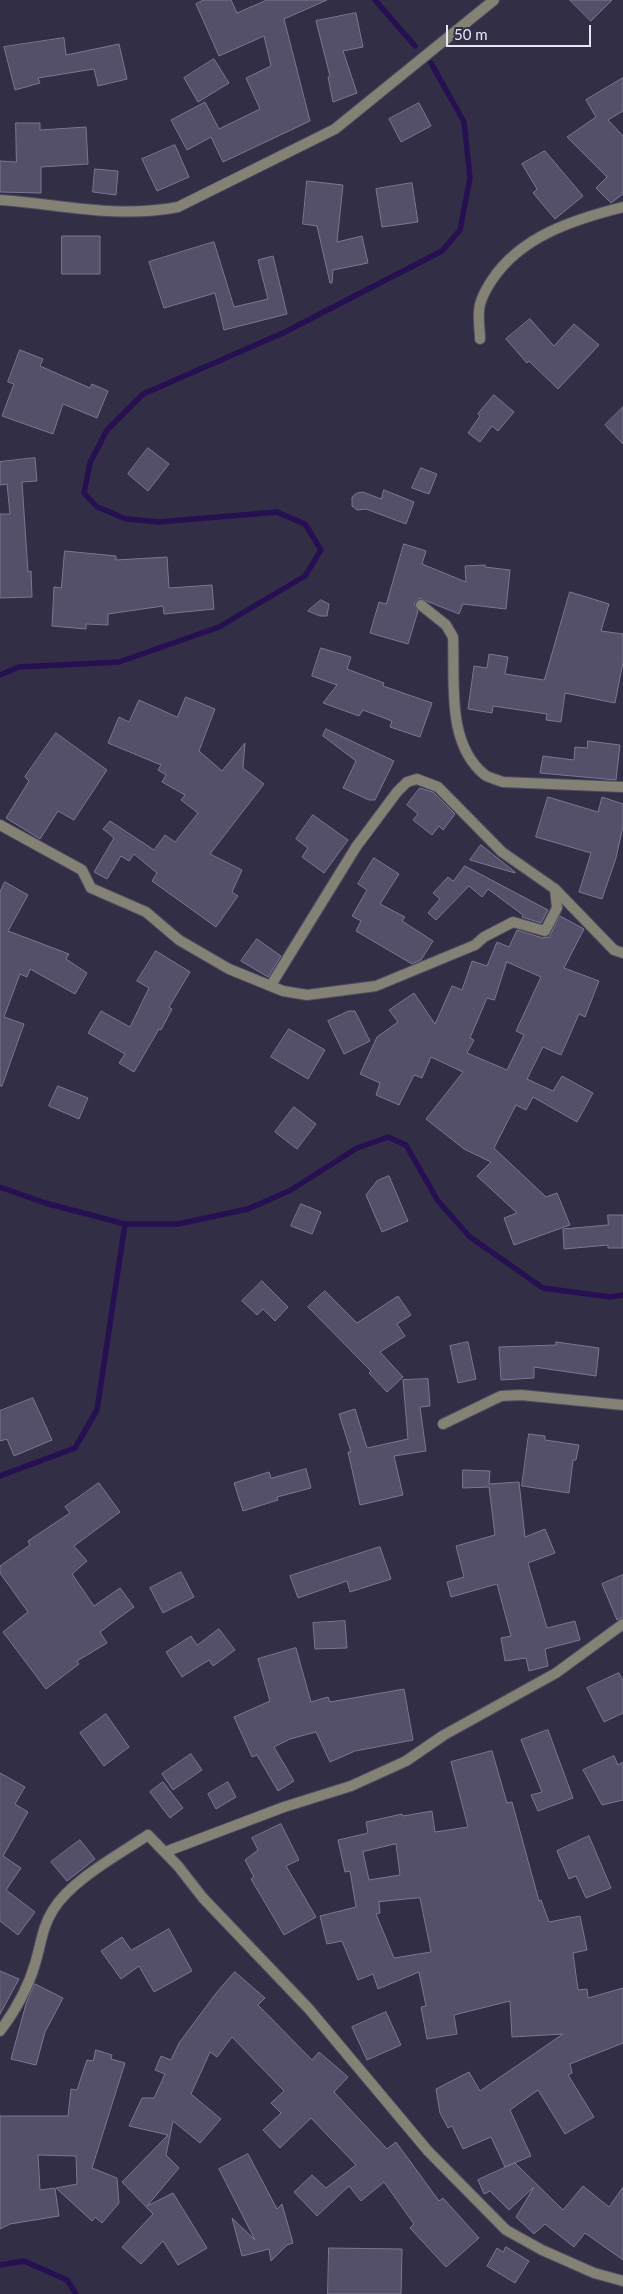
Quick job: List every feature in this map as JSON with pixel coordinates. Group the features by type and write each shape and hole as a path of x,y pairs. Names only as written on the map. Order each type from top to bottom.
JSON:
{"street":[{"path":"0,200 113,213 150,213 178,207 335,129 494,0"},
{"path":"480,339 479,310 486,289 500,268 515,252 582,217 623,207"},
{"path":"421,605 446,625 453,637 457,729 466,754 486,776 503,782 623,787"},
{"path":"271,985 356,847 407,782 417,779 438,786 502,852 555,889 614,950 623,953"},
{"path":"0,825 82,870 91,888 146,912 178,940 229,969 283,991 307,995 376,986 475,945 484,937 513,922 545,931 557,908 555,889"},
{"path":"443,1424 501,1396 521,1395 623,1405"},
{"path":"165,1852 284,1807 351,1786 406,1761 444,1735 556,1672 623,1624"},
{"path":"0,2031 22,1996 35,1964 44,1927 54,1908 71,1889 111,1858 148,1835 178,1866 203,1898 309,2009 428,2151 506,2230 550,2254 594,2273 623,2282"}],"building":[{"path":"204,0 231,0 237,13 267,0 327,0 284,19 310,121 223,162 211,137 187,150 171,120 205,102 219,129 260,109 246,78 271,66 264,36 219,56 196,4"},
{"path":"570,0 612,0 591,21"},
{"path":"356,13 363,47 343,51 357,93 333,102 328,77 330,76 316,21"},
{"path":"64,38 66,55 119,44 127,79 98,86 94,69 38,78 40,83 15,90 4,47"},
{"path":"214,59 229,83 198,102 184,78"},
{"path":"623,78 623,111 608,120 623,136 623,194 611,203 596,188 607,177 567,137 596,117 586,100"},
{"path":"419,103 431,126 401,142 389,119"},
{"path":"16,123 40,123 40,130 86,127 88,164 41,167 41,193 0,192 0,161 16,162"},
{"path":"175,145 189,177 157,191 142,159"},
{"path":"545,151 583,196 555,219 533,193 537,189 522,164"},
{"path":"95,169 118,171 116,195 93,192"},
{"path":"307,181 343,185 337,242 362,236 368,263 333,270 332,283 330,283 317,226 303,224"},
{"path":"412,183 418,222 382,227 376,189"},
{"path":"62,236 100,236 100,274 62,274"},
{"path":"214,242 234,307 268,299 258,260 273,256 287,314 224,330 215,293 164,308 149,262"},
{"path":"530,319 554,346 574,324 599,345 558,389 529,361 527,363 506,339"},
{"path":"20,350 43,359 40,366 90,388 92,384 108,391 97,418 63,404 53,434 2,416 14,384 8,382"},
{"path":"494,395 514,412 498,431 492,426 480,442 468,433 480,416 478,414"},
{"path":"623,407 623,444 605,425"},
{"path":"148,448 169,464 148,491 128,474"},
{"path":"35,458 37,481 22,482 28,572 31,571 32,597 0,598 0,514 10,514 7,484 0,485 0,462"},
{"path":"421,468 437,474 429,494 412,488"},
{"path":"384,490 414,502 406,524 366,509 357,510 352,506 352,497 357,493 363,492 381,499"},
{"path":"404,544 426,551 422,564 466,582 465,566 485,565 485,567 510,570 506,609 463,604 459,614 419,598 414,604 418,611 408,644 370,633 379,602 386,604"},
{"path":"65,551 116,556 116,560 167,557 169,588 212,585 214,609 164,614 163,606 108,614 108,625 86,624 86,629 52,626 54,587 61,588"},
{"path":"570,592 609,604 601,631 623,634 623,662 615,703 565,693 561,722 546,720 547,714 493,706 492,713 468,709 474,666 487,668 489,654 508,657 505,674 544,680"},
{"path":"321,600 329,604 327,616 320,616 308,611"},
{"path":"321,648 351,657 347,669 384,683 383,686 432,703 420,737 390,727 392,721 363,710 359,716 323,703 337,685 312,676"},
{"path":"186,697 215,709 199,751 222,771 245,743 243,768 264,784 210,854 242,870 232,892 238,896 216,927 152,881 157,873 134,854 129,861 121,856 107,879 94,872 114,838 103,829 110,821 154,850 165,835 175,842 198,813 181,800 185,795 162,782 166,775 158,770 161,765 108,743 119,717 129,722 139,700 177,717"},
{"path":"326,729 394,761 375,800 369,800 343,788 356,761 323,736"},
{"path":"56,733 107,770 74,820 58,811 40,839 6,818 29,781 25,777"},
{"path":"588,741 620,745 616,780 540,773 543,756 574,760 575,747 587,748"},
{"path":"420,788 433,792 455,814 443,830 439,826 432,835 413,820 418,814 407,805"},
{"path":"548,797 598,812 602,797 623,804 623,826 616,858 602,899 579,892 591,853 536,837"},
{"path":"313,815 348,840 324,873 302,857 308,848 296,839"},
{"path":"481,845 515,872 515,873 470,860"},
{"path":"374,858 399,874 380,904 405,917 402,921 433,941 421,960 412,964 356,931 361,921 352,916 367,890 358,884"},
{"path":"465,866 548,910 541,923 522,917 523,915 488,889 482,897 469,886 436,920 428,913 440,899 433,893 448,877 453,881"},
{"path":"5,882 28,895 8,931 69,954 66,959 87,973 75,994 30,969 27,977 20,974 4,1017 24,1024 2,1086 0,1086 0,892"},
{"path":"560,916 584,929 564,968 599,981 585,1017 579,1014 561,1055 543,1047 527,1079 553,1091 562,1076 593,1093 577,1122 533,1097 526,1110 516,1105 494,1148 546,1197 557,1193 570,1225 514,1245 504,1218 517,1213 477,1176 491,1162 464,1149 426,1119 463,1072 431,1057 422,1078 414,1075 399,1105 376,1095 380,1083 360,1074 377,1037 398,1022 389,1010 414,993 435,1024 452,986 462,990 472,961 487,966 497,942 509,947 517,930 543,938 549,937","holes":["507,962 541,977 516,1031 524,1035 507,1070 467,1053 474,1040 470,1038 487,998 494,1000"]},
{"path":"257,939 281,956 268,977 241,961"},
{"path":"156,951 190,972 169,1007 172,1009 161,1030 159,1029 134,1072 119,1063 125,1054 88,1033 101,1011 130,1027 149,988 137,981"},
{"path":"349,1011 355,1011 370,1041 344,1054 328,1021"},
{"path":"289,1029 325,1050 308,1079 271,1057"},
{"path":"58,1086 88,1098 79,1119 49,1106"},
{"path":"294,1107 316,1124 297,1149 275,1132"},
{"path":"389,1176 408,1221 382,1232 366,1195 377,1181"},
{"path":"301,1204 321,1212 312,1234 291,1226"},
{"path":"608,1215 623,1215 623,1248 608,1248 608,1245 564,1249 563,1229 608,1225"},
{"path":"262,1281 288,1307 275,1321 263,1309 257,1315 242,1301"},
{"path":"325,1291 357,1323 398,1296 411,1315 397,1324 405,1336 380,1352 403,1377 387,1392 369,1373 371,1371 308,1307"},
{"path":"468,1342 476,1379 458,1383 450,1346"},
{"path":"556,1342 599,1348 596,1376 534,1367 534,1378 501,1380 499,1347 556,1345"},
{"path":"428,1379 430,1406 420,1407 426,1451 394,1456 403,1495 360,1505 348,1452 351,1452 339,1414 355,1409 367,1448 408,1439 403,1380"},
{"path":"33,1398 52,1440 14,1456 7,1439 0,1441 0,1411"},
{"path":"529,1434 545,1436 545,1440 579,1445 576,1460 573,1460 569,1493 522,1486"},
{"path":"306,1469 311,1488 277,1497 278,1500 243,1511 234,1483 269,1472 271,1478"},
{"path":"463,1470 490,1471 489,1484 519,1482 525,1537 545,1529 555,1553 528,1563 547,1628 575,1621 580,1640 545,1649 548,1666 529,1671 526,1658 505,1661 501,1638 511,1636 497,1584 451,1597 447,1582 464,1577 456,1546 495,1535 489,1487 463,1488"},
{"path":"99,1483 120,1512 74,1546 87,1561 72,1574 94,1606 120,1588 134,1607 100,1632 107,1643 77,1661 79,1664 46,1689 3,1632 28,1612 0,1573 0,1566 30,1545 28,1541 70,1513 65,1507"},
{"path":"380,1547 391,1579 350,1592 347,1581 298,1598 290,1576"},
{"path":"181,1572 194,1597 163,1613 150,1588"},
{"path":"623,1575 623,1617 617,1620 602,1584"},
{"path":"345,1621 347,1648 315,1649 313,1623"},
{"path":"219,1629 235,1650 213,1666 209,1660 182,1677 166,1652 191,1636 197,1645"},
{"path":"296,1648 311,1702 328,1697 330,1702 404,1689 413,1740 355,1751 330,1762 316,1732 290,1739 274,1747 294,1781 278,1791 257,1755 252,1757 234,1717 270,1701 258,1659"},
{"path":"619,1673 623,1681 623,1713 604,1722 587,1688"},
{"path":"106,1714 129,1747 104,1766 80,1733"},
{"path":"548,1730 573,1798 538,1811 531,1795 542,1792 521,1740"},
{"path":"492,1751 507,1803 512,1802 539,1901 541,1900 549,1922 580,1916 587,1950 573,1953 578,1990 587,1989 588,1998 623,1988 623,2043 570,2064 572,2073 568,2075 594,2117 565,2134 538,2090 510,2110 531,2156 505,2167 491,2137 463,2149 452,2126 448,2128 440,2113 436,2089 469,2072 480,2091 563,2034 512,2037 510,2001 454,2015 457,2034 427,2039 421,2007 426,2006 419,1972 378,1989 373,1974 358,1980 342,1941 327,1944 320,1916 356,1907 350,1871 345,1872 338,1840 368,1833 366,1822 402,1814 403,1816 432,1811 435,1832 468,1827 451,1762","holes":["396,1844 400,1875 369,1880 363,1852","420,1898 431,1952 394,1958 376,1914 380,1913 379,1902"]},
{"path":"191,1754 202,1770 173,1790 162,1774"},
{"path":"614,1756 618,1765 623,1762 623,1800 602,1805 583,1770"},
{"path":"0,1773 25,1787 15,1804 28,1812 3,1856 21,1868 6,1890 35,1912 18,1935 0,1921"},
{"path":"163,1782 183,1808 170,1818 150,1792"},
{"path":"228,1782 236,1797 216,1809 208,1794"},
{"path":"281,1824 299,1860 286,1866 316,1917 284,1935 251,1879 254,1877 245,1860 258,1850 252,1838"},
{"path":"589,1836 611,1888 586,1898 576,1876 569,1879 557,1851"},
{"path":"80,1840 95,1859 67,1881 51,1862"},
{"path":"169,1929 192,1971 154,1992 139,1966 121,1979 101,1951 122,1937 131,1950"},
{"path":"0,1971 19,1979 0,2014"},
{"path":"235,1972 265,1998 258,2005 312,2060 319,2052 348,2077 334,2092 387,2149 396,2142 439,2201 443,2198 479,2238 446,2267 410,2228 414,2224 384,2182 361,2201 349,2186 317,2216 294,2192 312,2175 326,2188 356,2165 311,2118 280,2148 263,2130 281,2113 271,2103 284,2091 232,2037 217,2057 210,2052 191,2094 221,2119 200,2143 173,2121 166,2155 179,2168 147,2206 173,2193 207,2248 178,2265 163,2241 141,2264 122,2247 153,2214 122,2182 168,2135 129,2126 142,2098 154,2098 165,2074 155,2070 161,2056 171,2060 179,2043 217,1992"},
{"path":"35,1984 63,1998 45,2032 36,2065 11,2059 26,2004"},
{"path":"386,2012 401,2045 367,2060 352,2027"},
{"path":"96,2050 112,2055 111,2059 125,2063 92,2168 117,2178 119,2203 102,2223 95,2217 92,2221 56,2188 77,2184 76,2156 38,2155 40,2190 55,2188 59,2216 10,2224 0,2229 0,2116 68,2116 71,2089 77,2090 87,2060 93,2061"},
{"path":"248,2154 277,2209 282,2204 293,2243 287,2245 271,2261 269,2249 242,2256 232,2218 255,2240 219,2169"},
{"path":"515,2163 563,2210 583,2186 609,2207 623,2187 623,2260 585,2233 574,2247 545,2224 534,2234 516,2217 534,2187 509,2210 490,2191 484,2194 478,2180"},
{"path":"506,2247 529,2261 515,2283 487,2266 497,2248 503,2252"},
{"path":"329,2248 402,2249 401,2294 328,2294"}],"waterway":[{"path":"375,0 415,46"},
{"path":"0,675 19,667 119,662 219,627 305,576 321,550 305,524 277,512 159,522 126,519 97,507 84,493 90,463 107,430 143,394 283,333 442,251 460,230 470,178 464,122 431,63"},
{"path":"0,1187 45,1203 125,1224 178,1224 248,1209 291,1190 357,1148 388,1137 406,1145 438,1201 470,1237 543,1288 610,1297 623,1295"},
{"path":"0,1476 75,1448 97,1410 125,1224"},
{"path":"0,2265 24,2261 67,2280 76,2294"}]}
